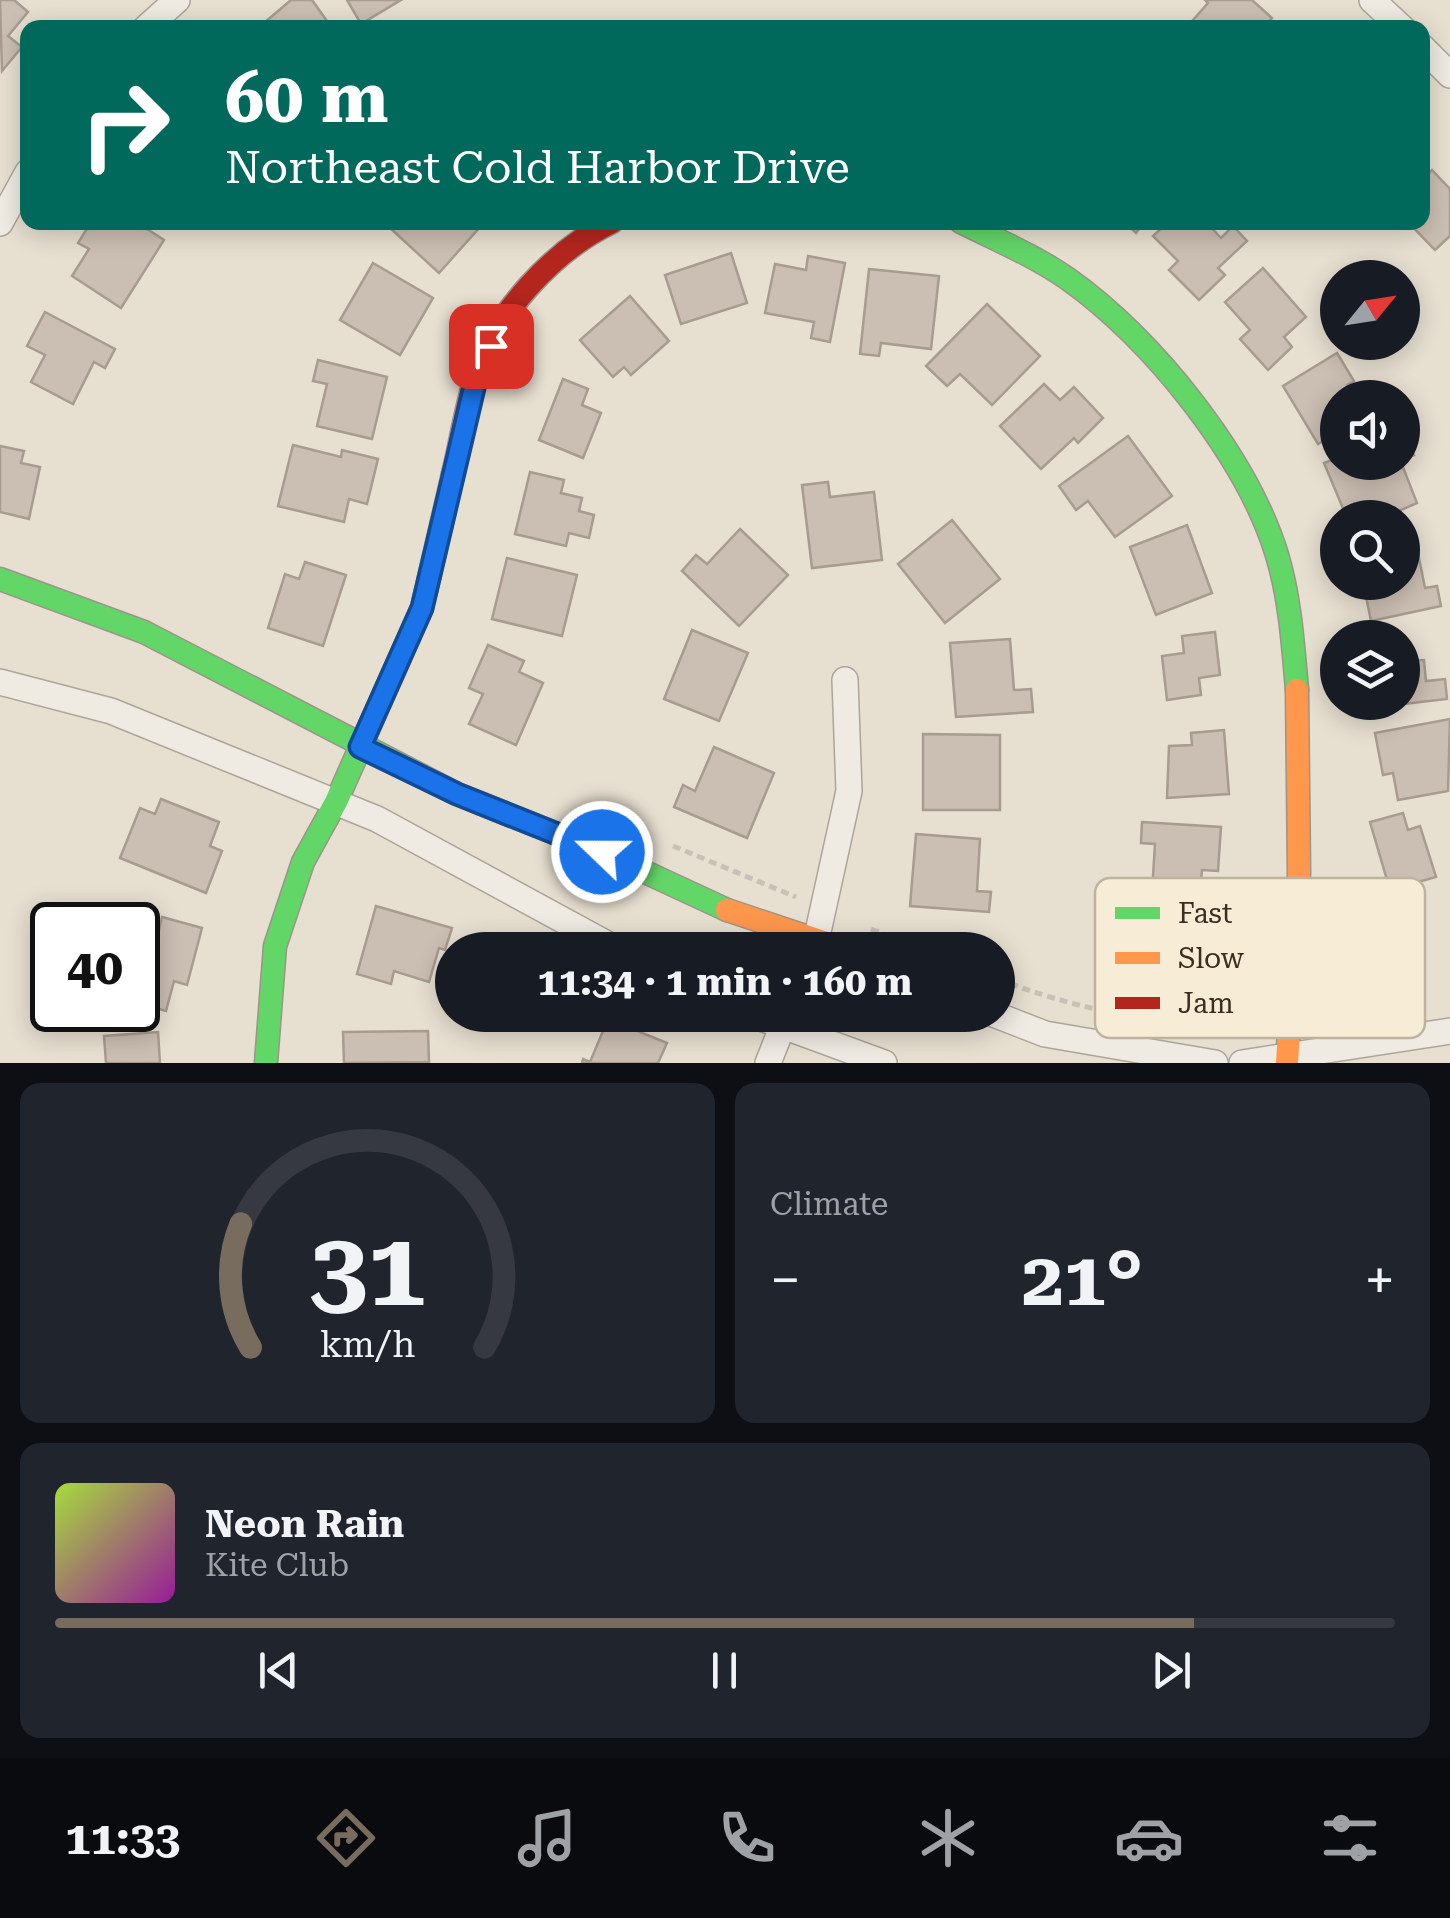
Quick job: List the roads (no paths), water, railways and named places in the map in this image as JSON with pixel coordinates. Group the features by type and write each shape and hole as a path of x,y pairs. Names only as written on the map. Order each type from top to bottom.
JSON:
{"street":[{"path":"155,20 178,0"},
{"path":"1372,0 1393,20"},
{"path":"1430,55 1450,74"},
{"path":"0,223 20,187"},
{"path":"266,1063 275,946 303,862 336,802 422,608 478,371 519,295 595,230"},
{"path":"976,230 1071,281 1145,350 1215,434 1265,521 1289,614 1300,758 1298,878"},
{"path":"0,579 144,632 360,747 742,918 782,932"},
{"path":"820,932 849,791 845,680"},
{"path":"0,682 110,711 336,802 494,880 586,932"},
{"path":"1015,1022 1045,1034 1215,1063"},
{"path":"1425,1034 1450,1030"},
{"path":"768,1063 780,1032"},
{"path":"813,1032 884,1063"},
{"path":"1242,1063 1405,1038"}]}
